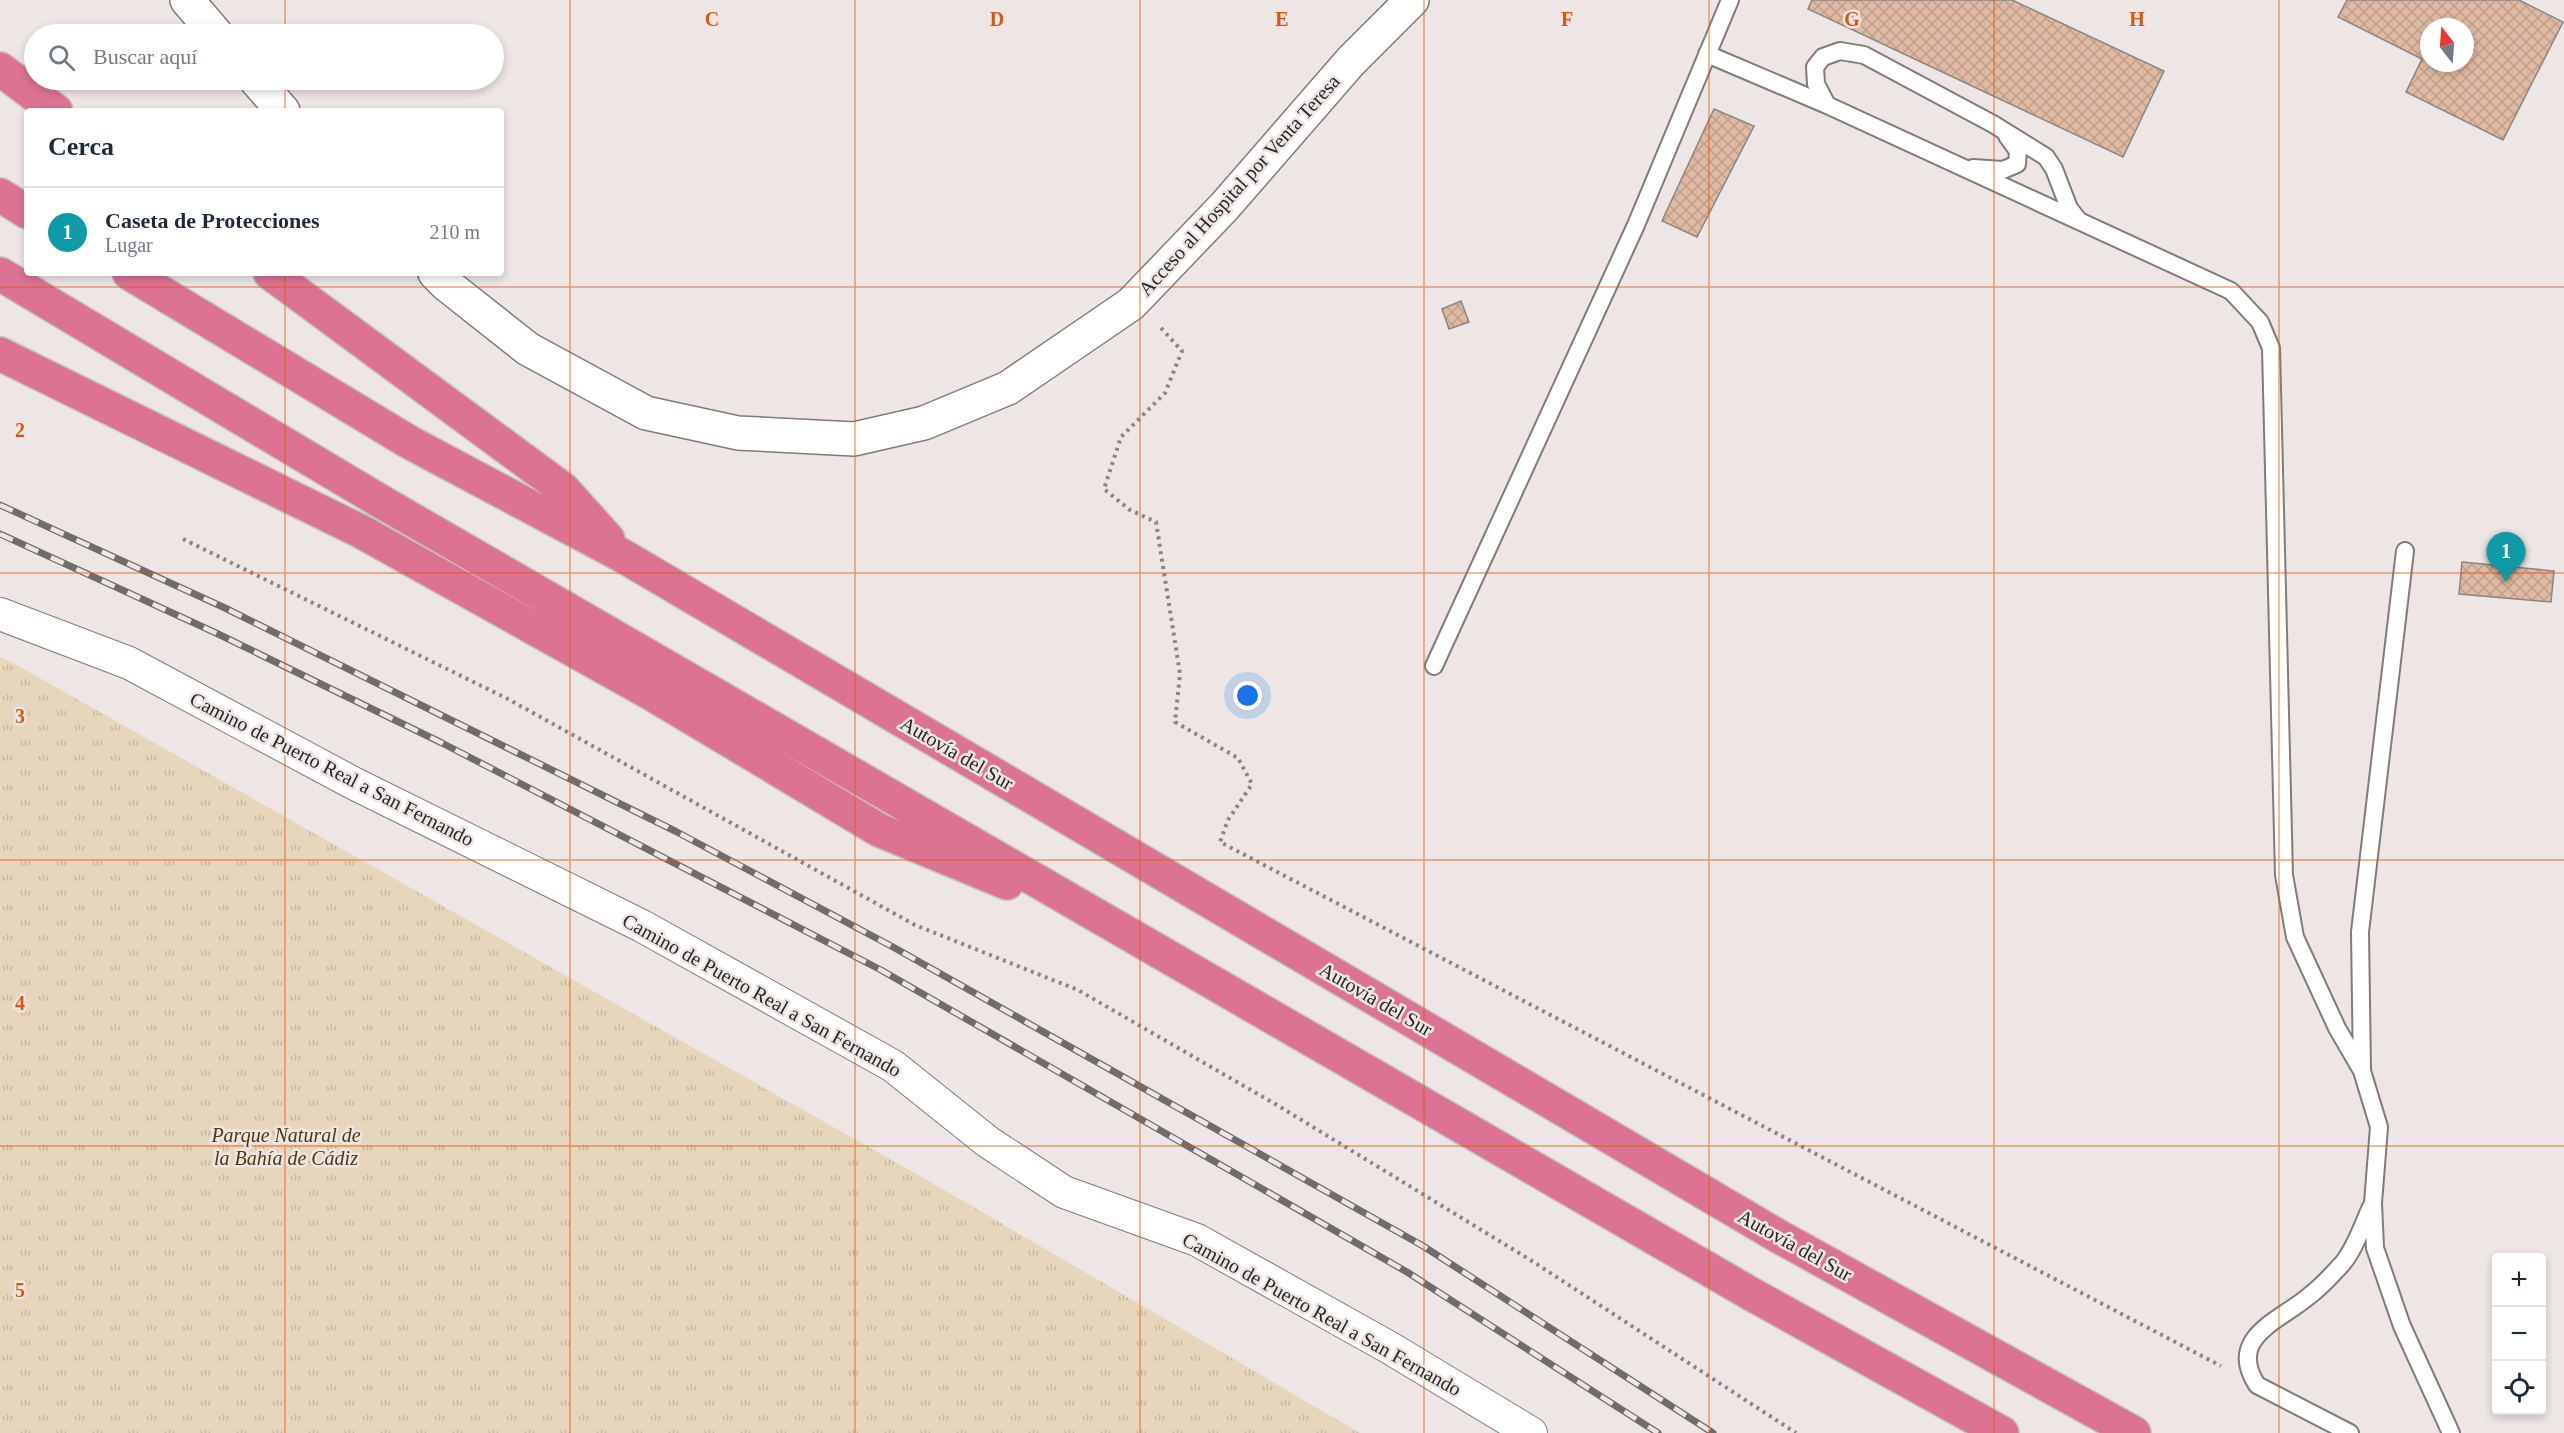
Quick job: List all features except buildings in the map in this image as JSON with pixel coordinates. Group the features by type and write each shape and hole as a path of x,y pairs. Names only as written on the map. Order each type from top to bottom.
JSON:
{"highway":[{"path":"0,69 24,87"},
{"path":"28,90 52,108"},
{"path":"0,195 24,210"},
{"path":"0,274 380,501 1753,1295 2002,1433"},
{"path":"134,276 409,442 623,556"},
{"path":"274,276 562,489 623,556"},
{"path":"0,354 362,532 652,694 879,830 1130,935"},
{"name":"Autovía del Sur","path":"623,556 1768,1230 2134,1433"}],"street":[{"path":"187,0 207,24"},
{"name":"Acceso al Hospital por Venta Teresa","path":"438,276 528,349 646,413 738,433 854,439 924,423 1008,388 1131,304 1224,207 1351,61 1412,0"},
{"path":"265,90 280,108"},
{"name":"Camino de Puerto Real a San Fernando","path":"0,614 129,663 353,783 642,926 893,1066 988,1142 1064,1192 1197,1240 1390,1348 1531,1433"}],"lane":[{"path":"1434,666 1636,225 1730,0"},
{"path":"1827,105 1816,84 1815,67 1823,57 1840,51 1864,55 1992,124 2046,157 2054,169 2069,208 2079,221"},
{"path":"1707,54 1827,105 2231,291 2260,322 2271,348 2284,876 2295,937 2337,1028 2362,1071 2379,1127 2373,1203 2375,1248 2402,1326 2451,1433"},
{"path":"1962,167 2003,170 2017,164 2018,151 2011,139 1992,124"},
{"path":"2362,1071 2360,932 2405,551"},
{"path":"2350,1433 2257,1385 2250,1375 2247,1363 2248,1351 2260,1331 2310,1296 2344,1261 2373,1203"}],"path":[{"path":"1158,325 1182,351 1165,393 1121,437 1104,489 1130,510 1156,522 1180,674 1176,722 1238,758 1252,784 1228,820 1220,842 2257,1385"},
{"path":"183,538 508,699 915,925 1078,990 1277,1105 1532,1260 1796,1433"}],"green space":[{"name":"Parque Natural de la Bahía de Cádiz","path":"0,657 934,1184 1360,1433 0,1433"}],"railway":[{"path":"0,505 225,608 675,831 893,947 1423,1246 1713,1433"},
{"path":"0,534 216,633 442,743 881,970 1407,1272 1658,1433"}],"place":[{"name":"Caseta de Protecciones","path":"2506,582"}]}
